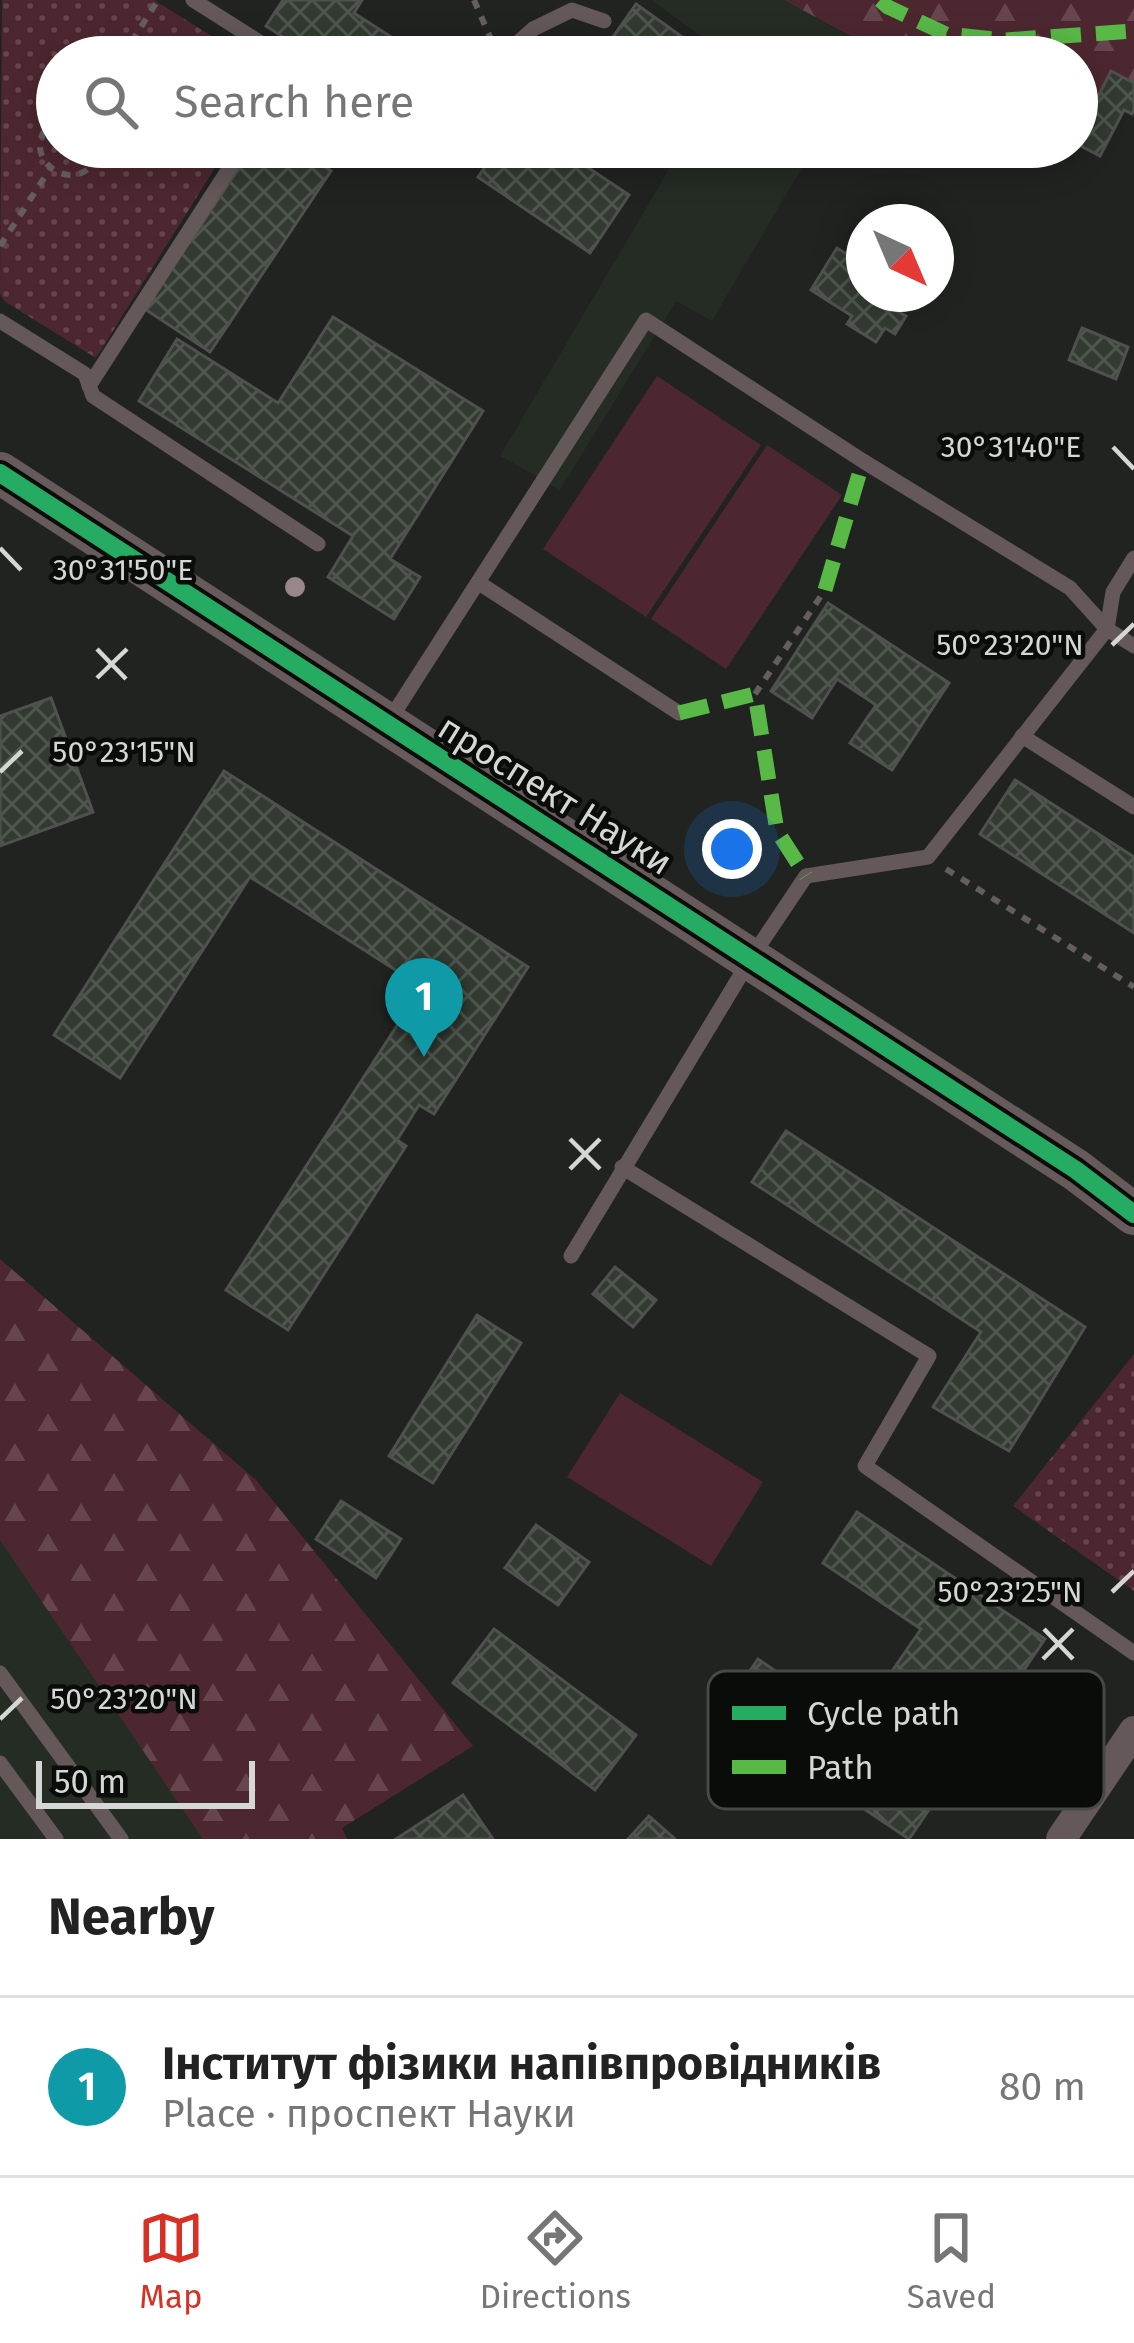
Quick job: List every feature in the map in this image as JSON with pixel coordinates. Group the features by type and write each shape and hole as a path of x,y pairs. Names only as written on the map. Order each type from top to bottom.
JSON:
{"main road":[{"name":"проспект Науки","path":"0,473 1076,1170 1134,1214"}],"street":[{"path":"1104,1775 1134,1730"},
{"path":"1061,1839 1081,1809"}],"lane":[{"path":"193,0 250,36"},
{"path":"525,36 572,10 604,21"},
{"path":"89,386 229,168"},
{"path":"386,726 646,320 1070,588 1107,628 1134,646"},
{"path":"0,321 85,374 93,396 319,544"},
{"path":"571,1256 751,958 806,876 928,857 1107,628 1114,592 1134,558"},
{"path":"478,583 679,713"},
{"path":"1022,736 1134,807"},
{"path":"622,1167 929,1356 865,1466 1134,1653"},
{"path":"0,1673 122,1839"},
{"path":"0,1763 56,1839"}],"path":[{"path":"135,36 158,0"},
{"path":"474,0 489,36"},
{"path":"0,246 50,169 66,176 89,168"},
{"path":"755,694 826,590"},
{"path":"928,857 1134,988"}],"shaded area":[{"path":"651,0 784,0 849,36 701,36"},
{"path":"670,168 802,168 712,321 676,301 560,490 500,456"},
{"path":"0,1540 204,1839 0,1839"}],"green space":[{"path":"2,0 154,0 211,36 36,36 36,168 215,168 96,358 4,301 0,294"},
{"path":"784,0 1134,0 1134,99 1098,107 1098,36 850,36"},
{"path":"657,376 761,445 646,617 543,549"},
{"path":"767,445 842,495 726,669 651,619"},
{"path":"0,1259 256,1480 473,1746 342,1828 347,1839 203,1839 0,1540"},
{"path":"1134,1354 1134,1591 1013,1506"},
{"path":"620,1393 763,1482 711,1566 567,1477"}],"building":[{"path":"283,0 362,0 354,13 390,36 281,36 266,26"},
{"path":"636,4 681,36 614,36"},
{"path":"1111,71 1134,83 1132,114 1124,110 1100,156 1098,155 1098,97"},
{"path":"239,168 331,171 210,352 145,309"},
{"path":"484,168 588,168 629,195 590,253 478,177"},
{"path":"837,248 846,254 846,312 906,316 895,334 885,328 876,342 847,324 852,316 811,290"},
{"path":"333,317 483,411 390,559 420,577 394,619 328,577 353,536 139,401 177,339 278,403"},
{"path":"1082,328 1128,347 1116,379 1069,360"},
{"path":"828,603 949,683 892,770 850,743 876,705 837,679 812,718 771,691"},
{"path":"51,698 93,812 0,846 0,716"},
{"path":"224,771 528,967 434,1114 419,1105 397,1140 406,1146 288,1330 226,1290 422,987 250,877 120,1078 54,1035"},
{"path":"1015,780 1134,857 1134,933 980,834"},
{"path":"786,1131 1085,1327 1009,1451 933,1407 981,1332 752,1182"},
{"path":"615,1267 656,1300 633,1327 593,1294"},
{"path":"477,1315 521,1343 433,1483 389,1456"},
{"path":"341,1501 401,1539 376,1578 316,1539"},
{"path":"857,1512 1045,1639 1023,1671 892,1671 921,1629 823,1563"},
{"path":"536,1525 589,1562 558,1605 505,1568"},
{"path":"494,1629 636,1735 595,1790 453,1683"},
{"path":"758,1659 776,1671 750,1671"},
{"path":"463,1795 493,1839 396,1839"},
{"path":"864,1809 929,1809 909,1839"},
{"path":"649,1816 675,1839 628,1839"}],"marked path":[{"path":"880,0 946,34 966,36"},
{"path":"1062,36 1134,31"},
{"path":"825,590 863,461"},
{"path":"679,713 755,694 777,831 806,876"}],"cycle path":[{"path":"0,473 1076,1170 1134,1214"}],"place":[{"name":"Інститут фізики напівпровідників","path":"424,1057"}]}
